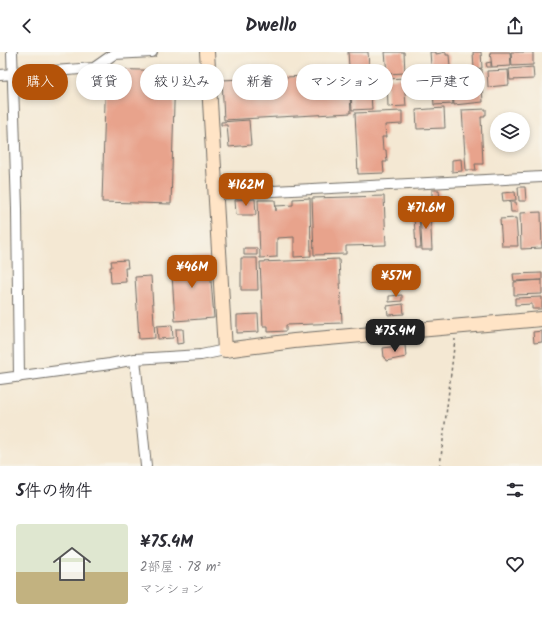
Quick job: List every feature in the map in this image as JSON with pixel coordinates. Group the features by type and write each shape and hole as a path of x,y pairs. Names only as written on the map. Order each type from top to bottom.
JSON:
{"street":[{"path":"12,52 13,64"},
{"path":"68,70 94,68 114,54 152,52"},
{"path":"207,52 225,350"},
{"path":"0,75 12,74"},
{"path":"15,100 19,377"},
{"path":"215,194 542,177"},
{"path":"0,379 110,364 135,359 202,355 225,350 294,341 542,319"},
{"path":"135,359 146,466"}],"path":[{"path":"440,466 456,327"}],"building":[{"path":"348,52 368,52 369,64 349,64"},
{"path":"385,52 404,52 405,64 401,64 401,73 393,74 393,64 386,64"},
{"path":"430,52 436,52 436,54 446,52 446,55 449,55 450,64 431,64"},
{"path":"473,52 481,52 482,64 474,64"},
{"path":"490,52 510,52 511,66 492,67"},
{"path":"511,52 533,52 533,65 512,66"},
{"path":"491,62 491,67 487,67 486,63"},
{"path":"533,67 534,79 510,80 509,69"},
{"path":"132,70 140,70 140,100 174,100 171,204 102,202 105,100 132,100"},
{"path":"508,70 509,85 488,87 487,71"},
{"path":"288,77 296,77 296,100 350,100 351,113 224,120 224,80 232,80 232,100 288,100"},
{"path":"401,78 401,100 406,100 406,106 388,107 388,100 393,100 393,79"},
{"path":"351,100 371,100 372,109 352,110"},
{"path":"434,100 453,100 453,104 434,105"},
{"path":"454,100 483,100 483,102 454,105"},
{"path":"444,108 445,128 417,129 416,110"},
{"path":"486,109 486,115 481,117 483,164 475,164 476,170 466,170 462,110"},
{"path":"402,111 402,124 385,125 386,137 382,137 383,150 386,150 387,162 383,162 384,173 358,174 355,113"},
{"path":"249,120 251,145 229,147 227,125 221,125 221,122"},
{"path":"461,159 462,171 452,172 452,160"},
{"path":"518,187 525,187 526,201 519,201"},
{"path":"432,190 439,190 440,200 432,201"},
{"path":"515,192 516,200 503,201 502,193"},
{"path":"384,196 386,245 346,246 346,254 314,255 312,198"},
{"path":"310,198 311,256 294,257 294,237 277,238 277,257 260,258 258,200 275,200 276,211 276,206 293,205 293,199"},
{"path":"255,199 256,215 236,215 235,200"},
{"path":"413,201 418,201 421,248 416,248"},
{"path":"510,202 516,202 517,212 511,212"},
{"path":"420,210 430,210 432,250 422,250"},
{"path":"541,212 542,248 521,249 520,213"},
{"path":"516,218 518,246 502,246 500,219"},
{"path":"244,248 257,248 257,255 244,255"},
{"path":"209,256 214,318 175,321 171,259"},
{"path":"241,258 257,258 258,290 241,290"},
{"path":"339,259 342,323 286,325 286,331 268,332 268,326 263,326 260,262"},
{"path":"127,260 128,268 125,268 126,282 111,283 111,261"},
{"path":"542,273 542,280 514,281 513,274"},
{"path":"151,276 155,338 139,339 135,277"},
{"path":"542,280 542,294 514,295 514,282"},
{"path":"402,295 402,301 389,302 389,296"},
{"path":"542,297 542,309 532,309 532,304 515,305 515,298"},
{"path":"403,304 404,314 388,315 387,306"},
{"path":"258,314 259,332 237,333 237,315"},
{"path":"172,325 173,338 158,339 157,326"},
{"path":"176,329 183,329 184,343 177,344"},
{"path":"542,331 542,342 534,343 533,332"},
{"path":"405,345 406,357 386,361 383,348"}]}
